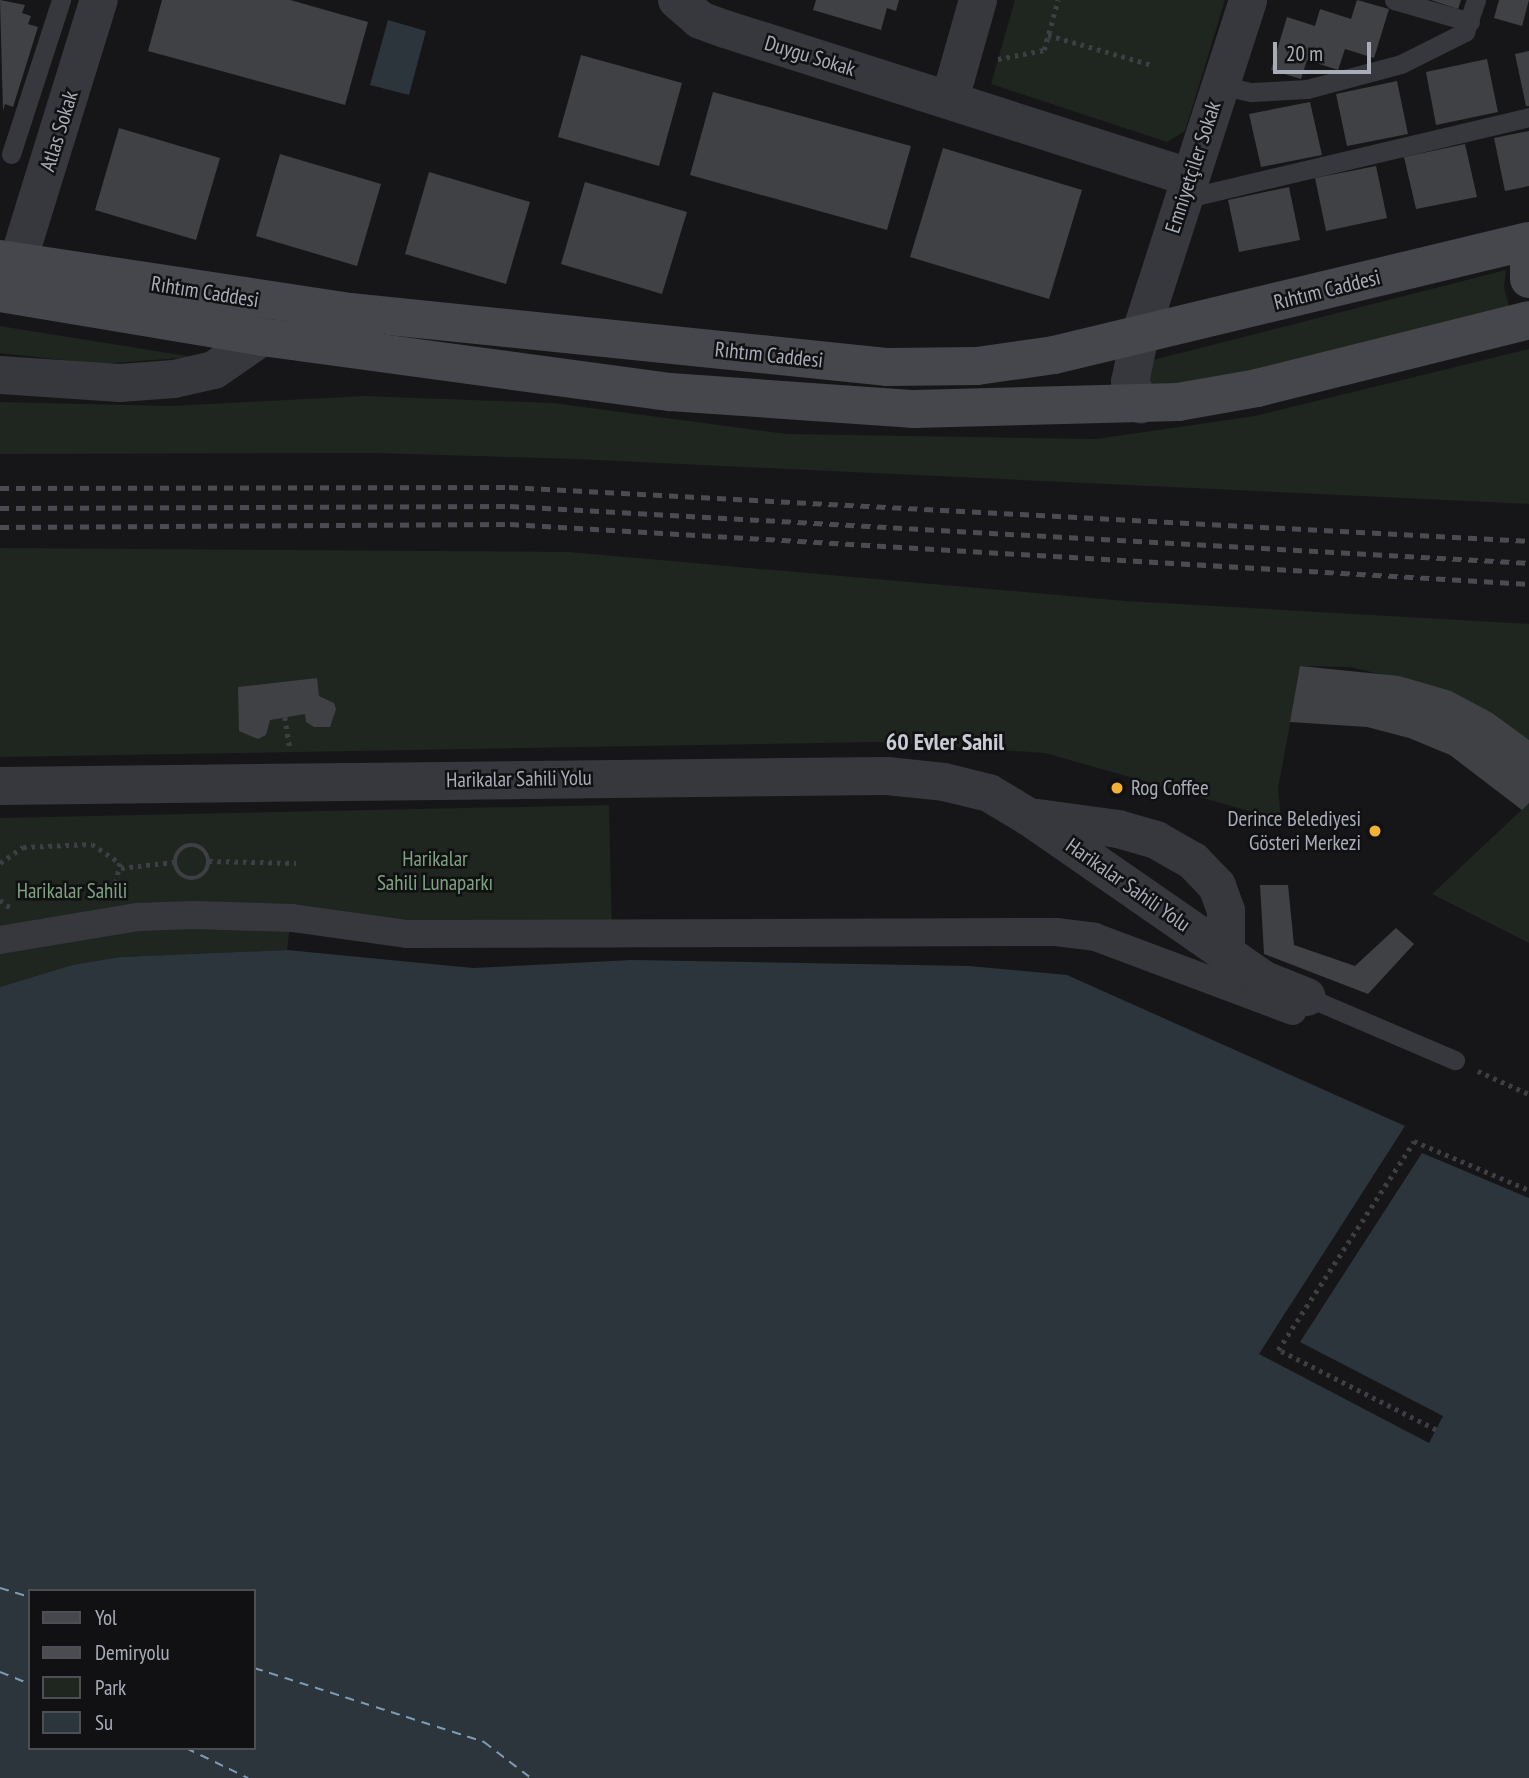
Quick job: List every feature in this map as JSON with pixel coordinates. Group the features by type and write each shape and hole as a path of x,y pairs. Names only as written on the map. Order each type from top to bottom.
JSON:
{"main road":[{"name":"Rıhtım Caddesi","path":"266,320 888,367 977,366 1054,355 1529,241"},
{"path":"1529,266 1529,279"},
{"name":"Rıhtım Caddesi","path":"6,277 266,320 670,393 798,403 994,410 1141,405 1257,388 1529,320"}],"street":[{"name":"Atlas Sokak","path":"6,277 100,0"},
{"name":"Duygu Sokak","path":"677,0 700,20 955,83 1185,188"},
{"path":"955,83 978,0"},
{"name":"Emniyetçiler Sokak","path":"1141,405 1130,382 1140,335 1185,188 1248,0"},
{"name":"Rıhtım Caddesi","path":"0,375 120,383 174,379 214,370 266,320"},
{"name":"Harikalar Sahili Yolu","path":"0,786 887,776 972,788 1029,817 1304,1006"},
{"name":"Harikalar Sahili Yolu","path":"0,808 953,797 1029,817 1118,829 1156,839 1193,861 1217,886 1226,911 1226,954"},
{"path":"0,940 138,917 192,915 292,918 408,934 1056,932 1095,937 1304,1006"}],"lane":[{"path":"11,154 61,0"},
{"path":"1394,0 1470,22"},
{"path":"1220,85 1251,92 1307,89 1401,64 1435,51 1465,32 1476,0"},
{"path":"1185,188 1529,117"},
{"path":"1304,1006 1455,1060"}],"path":[{"path":"955,83 1044,50 1058,0"},
{"path":"1048,35 1152,65"},
{"path":"285,717 291,752"},
{"path":"0,863 23,847 92,844 109,852 121,868 120,880"},
{"path":"188,845 200,847 209,861 206,872 192,879 181,876 174,862 179,851 188,845"},
{"path":"209,861 296,863"},
{"path":"121,868 174,862"},
{"path":"1455,1060 1529,1094"},
{"path":"1436,1430 1278,1350 1414,1141 1529,1190"}],"green space":[{"path":"1015,0 1225,0 1185,131 1167,142 991,84"},
{"path":"1506,270 1504,288 1509,306 1163,393 1146,386 1153,360"},
{"path":"0,326 193,357 100,364 0,353"},
{"path":"1529,349 1529,504 576,459 374,453 0,454 0,402 171,406 365,396 553,403 787,434 1096,439 1255,416"},
{"path":"0,548 569,552 1126,601 1529,624 1529,740 1451,691 1350,667 1301,666 1278,788 1281,820 1045,753 878,742 0,757"},
{"path":"1529,803 1529,943 1432,894"},
{"path":"609,805 612,933 291,918 287,950 120,957 72,965 0,987 0,818"}],"water":[{"path":"388,20 426,31 409,95 370,85"},
{"path":"287,950 473,968 632,960 969,966 1067,975 1405,1126 1259,1354 1429,1443 1443,1416 1300,1342 1422,1153 1529,1198 1529,1778 0,1778 0,987 72,965 120,957"}],"building":[{"path":"0,0 25,5 22,13 31,16 28,24 38,27 13,107 5,104 3,111"},
{"path":"162,0 290,0 368,22 345,105 148,51"},
{"path":"816,0 899,0 896,11 887,8 881,30 813,10"},
{"path":"1357,0 1389,9 1374,58 1345,49 1338,70 1307,60 1301,79 1271,70 1287,17 1315,26 1320,9 1351,19"},
{"path":"1431,0 1461,0 1458,9"},
{"path":"1499,0 1529,0 1522,26 1494,18"},
{"path":"1529,51 1529,106 1526,106 1515,54"},
{"path":"581,55 682,83 659,166 558,137"},
{"path":"1487,59 1498,112 1436,125 1426,72"},
{"path":"1397,81 1408,134 1347,146 1336,94"},
{"path":"713,92 911,146 887,230 690,175"},
{"path":"1310,102 1322,155 1261,167 1249,114"},
{"path":"119,128 220,158 196,240 95,210"},
{"path":"1529,131 1529,186 1505,191 1494,138"},
{"path":"1465,144 1477,197 1416,209 1404,157"},
{"path":"943,148 1082,190 1049,299 910,257"},
{"path":"280,154 381,184 357,266 256,236"},
{"path":"1376,166 1387,218 1326,231 1315,178"},
{"path":"429,172 530,202 506,284 405,254"},
{"path":"585,182 687,212 662,294 561,264"},
{"path":"1289,187 1300,240 1239,252 1228,200"},
{"path":"1300,666 1399,676 1451,691 1492,713 1529,740 1529,803 1522,810 1450,755 1409,738 1367,727 1290,722"},
{"path":"317,678 319,696 334,703 336,709 330,727 314,727 306,722 305,714 270,720 266,735 258,739 239,731 238,687"},
{"path":"1260,885 1288,885 1294,945 1355,966 1396,928 1414,944 1368,994 1264,954"}],"ferry route":[{"path":"0,1588 28,1596"},
{"path":"256,1669 484,1742 531,1778"},
{"path":"0,1672 28,1683"},
{"path":"190,1750 248,1778"}],"railway":[{"path":"0,488 509,487 1529,541"},
{"path":"0,508 510,506 1529,563"},
{"path":"0,527 510,524 1529,584"}],"place":[{"name":"Rog Coffee","path":"1117,788"},
{"name":"Derince Belediyesi Gösteri Merkezi","path":"1375,831"}],"district":[{"name":"60 Evler Sahil","path":"945,742"}],"park label":[{"name":"Harikalar Sahili Lunaparkı","path":"435,871"},
{"name":"Harikalar Sahili","path":"72,891"}]}
